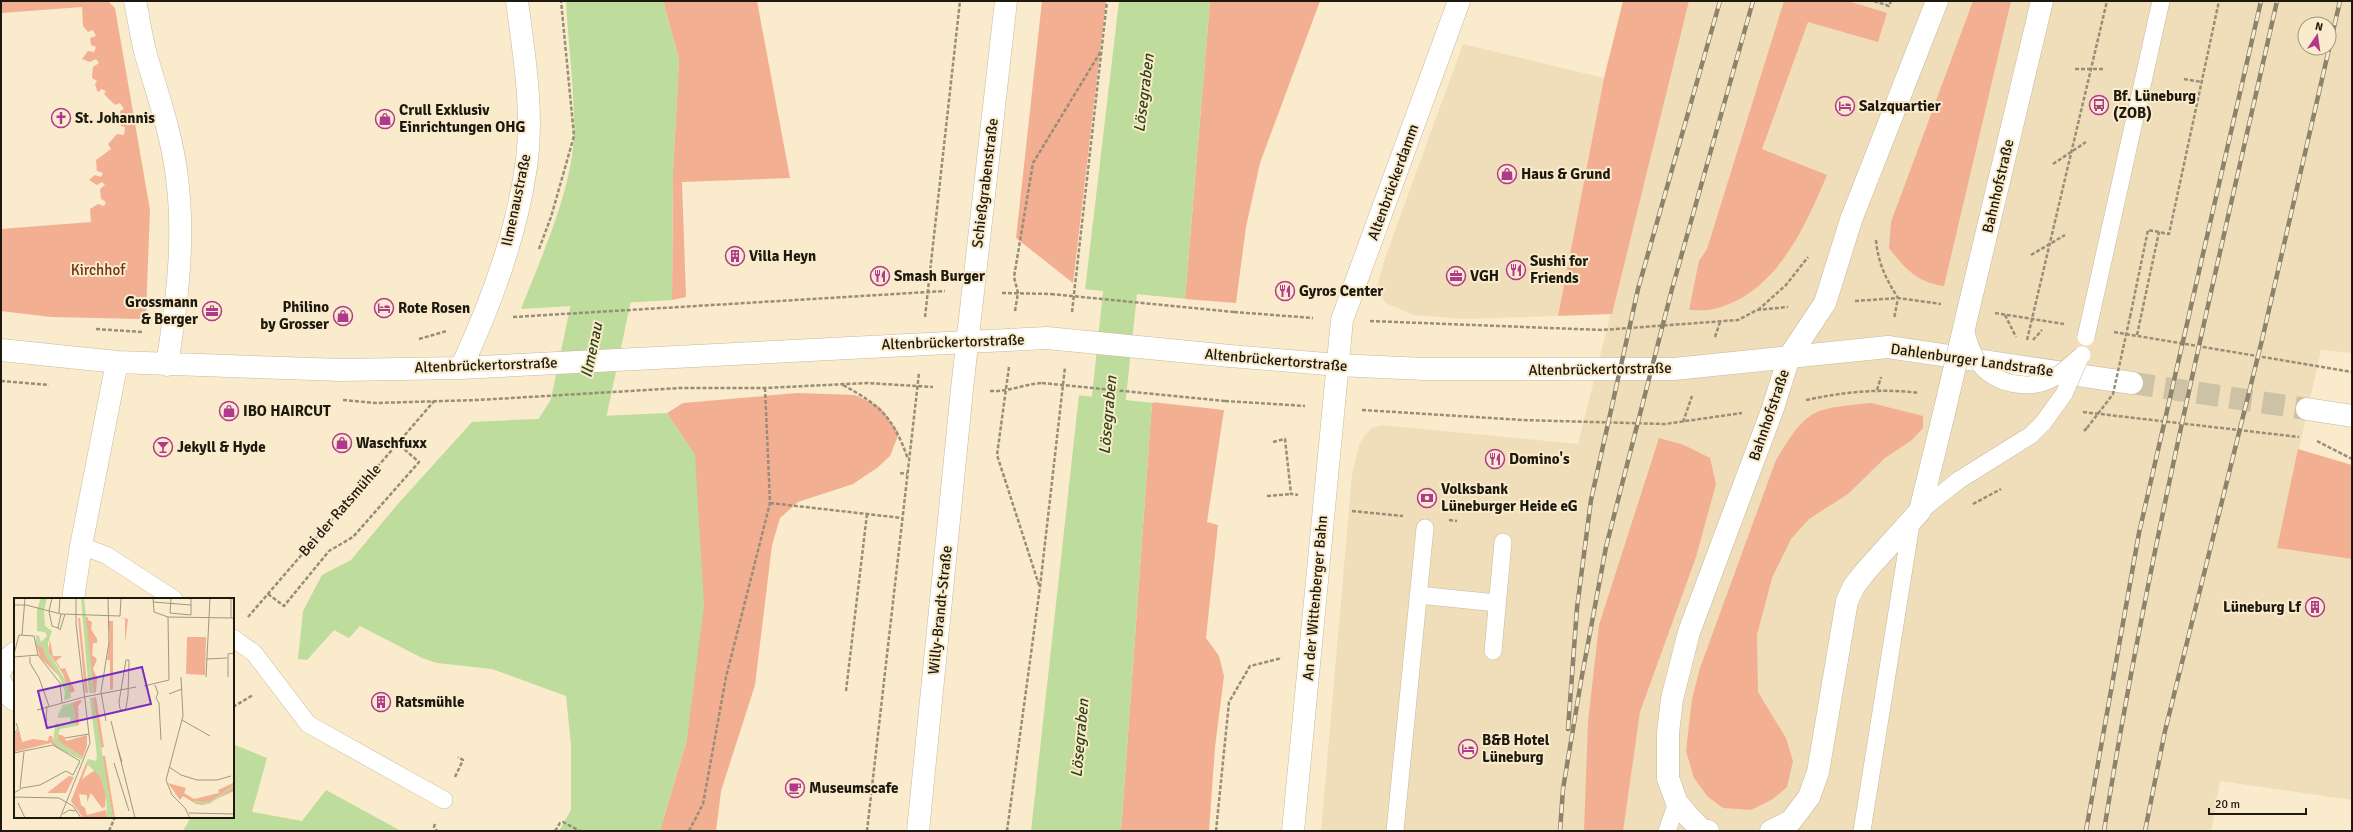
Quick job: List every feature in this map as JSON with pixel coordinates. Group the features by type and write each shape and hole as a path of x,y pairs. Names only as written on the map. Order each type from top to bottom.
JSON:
{"street":[{"path":"135,1 146,53 167,123 177,178 181,235 178,292 167,365"},
{"name":"Ilmenaustraße","path":"461,368 483,322 514,228 526,166 528,109 526,61 517,1"},
{"name":"Schießgrabenstraße","path":"962,389 1006,1"},
{"name":"Altenbrückerdamm","path":"1338,365 1342,320 1458,1"},
{"name":"Bahnhofstraße","path":"1708,831 1702,829 1693,821 1677,803 1668,778 1667,759 1672,698 1689,632 1772,408 1789,357 1825,303 1851,220 1937,1"},
{"name":"Bahnhofstraße","path":"1771,831 1792,826 1809,797 1818,772 1847,601 1854,586 1916,515 1944,413 2042,1"},
{"name":"Altenbrückertorstraße","path":"1,350 117,362 167,365 341,370 461,368 1047,338 1338,365 1523,370 1674,369 1789,357"},
{"name":"Dahlenburger Landstraße","path":"1789,357 1888,348 2132,383"},
{"path":"73,598 81,546 117,362"},
{"name":"An der Wittenberger Bahn","path":"1293,831 1338,365"},
{"name":"Willy-Brandt-Straße","path":"918,831 962,389"},
{"path":"2307,409 2352,416"},
{"path":"1,670 5,661 14,654"},
{"path":"1,683 6,693 14,699"}],"lane":[{"name":"Bahnhofstraße","path":"1916,515 1959,480 2031,435 2043,423 2064,394 2082,355 2161,1"},
{"path":"1964,326 1969,347 1980,365 1996,378 2016,384 2034,384 2052,378 2082,355"},
{"path":"1862,831 1916,515"},
{"path":"1395,831 1425,528"},
{"path":"1493,651 1504,542"},
{"path":"81,546 106,555 172,598"},
{"path":"1418,594 1497,603"},
{"path":"234,639 254,653 308,724 444,800"},
{"path":"1,653 14,653"},
{"path":"1667,831 1677,803"}],"path":[{"path":"414,341 483,322 511,318 675,309 928,290 960,1"},
{"path":"1018,293 1014,277 1033,163 1102,49 1107,1"},
{"path":"1874,1 1889,6 1891,1"},
{"path":"2042,330 2027,345 2107,1"},
{"path":"2084,431 2114,394 2148,230 2169,234 2219,1"},
{"path":"2075,69 2103,68"},
{"path":"2184,79 2202,82"},
{"path":"2052,164 2086,142"},
{"path":"2137,335 2160,232"},
{"path":"2031,255 2065,235"},
{"path":"1876,241 1878,261 1883,274 1898,298"},
{"path":"973,292 1051,294 1234,312 1342,320 1602,330 1738,320 1757,310 1786,285 1810,256"},
{"path":"1757,310 1825,303 1898,298 1944,305"},
{"path":"1990,312 2067,324"},
{"path":"2004,313 2017,339"},
{"path":"92,329 172,333"},
{"path":"2106,330 2352,372"},
{"name":"Bei der Ratsmühle","path":"243,623 461,368"},
{"path":"478,400 680,388 765,388 867,383 917,386 867,831"},
{"path":"1007,831 1040,587 997,455 1006,392 1027,384 1042,383 1225,401 1522,420 1665,424 1772,408"},
{"path":"842,385 868,399 883,411 899,433 909,460"},
{"path":"689,831 703,804 726,677 770,503 765,388"},
{"path":"1273,442 1285,439 1290,494"},
{"path":"268,594 284,606 329,551 352,537 419,462 398,443"},
{"path":"900,473 907,474"},
{"path":"1267,496 1290,494 1325,497"},
{"path":"770,503 902,518"},
{"path":"1366,512 1389,514"},
{"path":"846,691 867,514"},
{"path":"1216,831 1229,702 1250,666"},
{"path":"109,831 115,818"},
{"path":"555,831 560,823 563,822 580,831"},
{"path":"434,827 437,831"}],"shaded area":[{"path":"1689,1 2352,1 2352,353 2321,350 2277,548 2352,559 2352,800 2220,781 2211,831 1321,831 1352,475 1359,445 1364,436 1372,428 1381,425 1578,444"},
{"path":"1463,44 1604,78 1558,316 1465,319 1414,315 1386,303 1377,287 1385,258"}],"green space":[{"name":"Kirchhof","path":"1,1 108,1 115,8 150,210 146,314 140,319 51,317 1,311 1,229 91,222 90,209 98,204 104,206 106,202 101,199 100,189 105,185 102,182 97,185 89,180 95,175 101,177 103,173 97,171 96,160 111,149 108,144 117,134 124,135 125,127 121,126 120,111 124,109 120,103 115,105 104,94 106,91 101,89 99,92 97,91 95,84 97,81 92,78 93,67 99,63 96,59 90,62 82,59 88,51 94,52 96,47 91,45 90,38 96,36 93,30 88,32 83,26 82,7 1,13"},
{"path":"663,1 757,1 790,178 682,182 686,297 672,300 673,172 679,59"},
{"path":"1042,1 1106,1 1073,283 1016,238"},
{"path":"1210,1 1320,1 1260,163 1246,227 1236,303 1185,299"},
{"path":"1623,1 1689,1 1612,314 1558,316 1604,78"},
{"path":"1784,1 1848,1 1887,13 1878,42 1808,22 1762,149 1827,175 1809,216 1798,236 1786,256 1771,274 1755,289 1736,301 1711,310 1689,310 1699,261 1707,249"},
{"path":"1973,1 2011,1 1944,286 1927,282 1919,278 1906,268 1889,248 1891,222"},
{"path":"797,393 855,395 880,407 899,433 890,456 877,468 853,484 798,502 780,518 772,545 755,685 721,791 716,831 660,831 687,739 695,455 667,413 683,403"},
{"path":"1152,402 1224,410 1207,522 1218,525 1206,638 1219,656 1224,676 1215,747 1209,831 1121,831"},
{"path":"1871,403 1923,416 1923,428 1912,440 1885,458 1848,494 1809,519 1791,539 1772,578 1757,635 1758,692 1786,738 1793,761 1787,787 1773,799 1751,810 1723,808 1708,797 1694,778 1686,751 1692,699 1700,668 1776,460 1796,430 1813,414 1835,407"},
{"path":"1659,438 1684,445 1710,458 1716,484 1696,557 1640,712 1623,831 1584,831 1588,722 1599,625"},
{"path":"2298,449 2352,465 2352,559 2277,548"}],"water":[{"path":"566,1 663,1 679,59 673,172 672,300 521,309 562,201 572,156 574,135 573,102"},
{"path":"1119,1 1210,1 1185,299 1085,290"},
{"path":"1079,395 1152,402 1121,831 1031,831"},
{"path":"667,413 695,455 704,606 687,739 660,831 559,831 571,810 571,745 566,696 492,669 437,663 422,658 360,626 349,638 334,630 307,660 298,659 303,611 322,575 351,560 397,505 472,422"},
{"path":"234,744 267,758 252,812 302,821 326,790 401,831 183,831 190,818 234,818"}],"pier":[{"path":"1083,289 1187,300 1184,301 1084,292"},
{"path":"1079,393 1152,400 1154,403 1077,395"}],"waterway":[{"name":"Ilmenau","path":"531,485 578,411 617,226"},
{"name":"Lösegraben","path":"1104,444 1125,246"},
{"name":"Ilmenau","path":"533,448 578,411 591,463"}],"tunnel":[{"path":"2132,383 2307,409"}],"railway":[{"path":"1568,729 1577,608 1591,500 1638,289 1720,1"},
{"path":"1560,831 1563,789 1606,547 1672,289 1753,1"},
{"path":"2086,831 2139,533 2261,1"},
{"path":"2104,831 2141,622 2162,519 2277,1"},
{"path":"2145,831 2165,731 2262,340 2340,1"}],"place":[{"name":"Bf. Lüneburg (ZOB)","path":"2099,105"},
{"name":"Salzquartier","path":"1845,106"},
{"name":"St. Johannis","path":"61,118"},
{"name":"Crull Exklusiv Einrichtungen OHG","path":"385,119"},
{"name":"Haus & Grund","path":"1507,174"},
{"name":"Villa Heyn","path":"735,256"},
{"name":"Sushi for Friends","path":"1516,270"},
{"name":"Smash Burger","path":"880,276"},
{"name":"VGH","path":"1456,276"},
{"name":"Gyros Center","path":"1285,291"},
{"name":"Rote Rosen","path":"384,308"},
{"name":"Grossmann & Berger","path":"212,311"},
{"name":"Philino by Grosser","path":"343,316"},
{"name":"IBO HAIRCUT","path":"229,411"},
{"name":"Waschfuxx","path":"342,443"},
{"name":"Jekyll & Hyde","path":"163,447"},
{"name":"Domino's","path":"1495,459"},
{"name":"Volksbank Lüneburger Heide eG","path":"1427,498"},
{"name":"Lüneburg Lf","path":"2315,607"},
{"name":"Ratsmühle","path":"381,702"},
{"name":"B&B Hotel Lüneburg","path":"1468,749"},
{"name":"Museumscafe","path":"795,788"}]}
